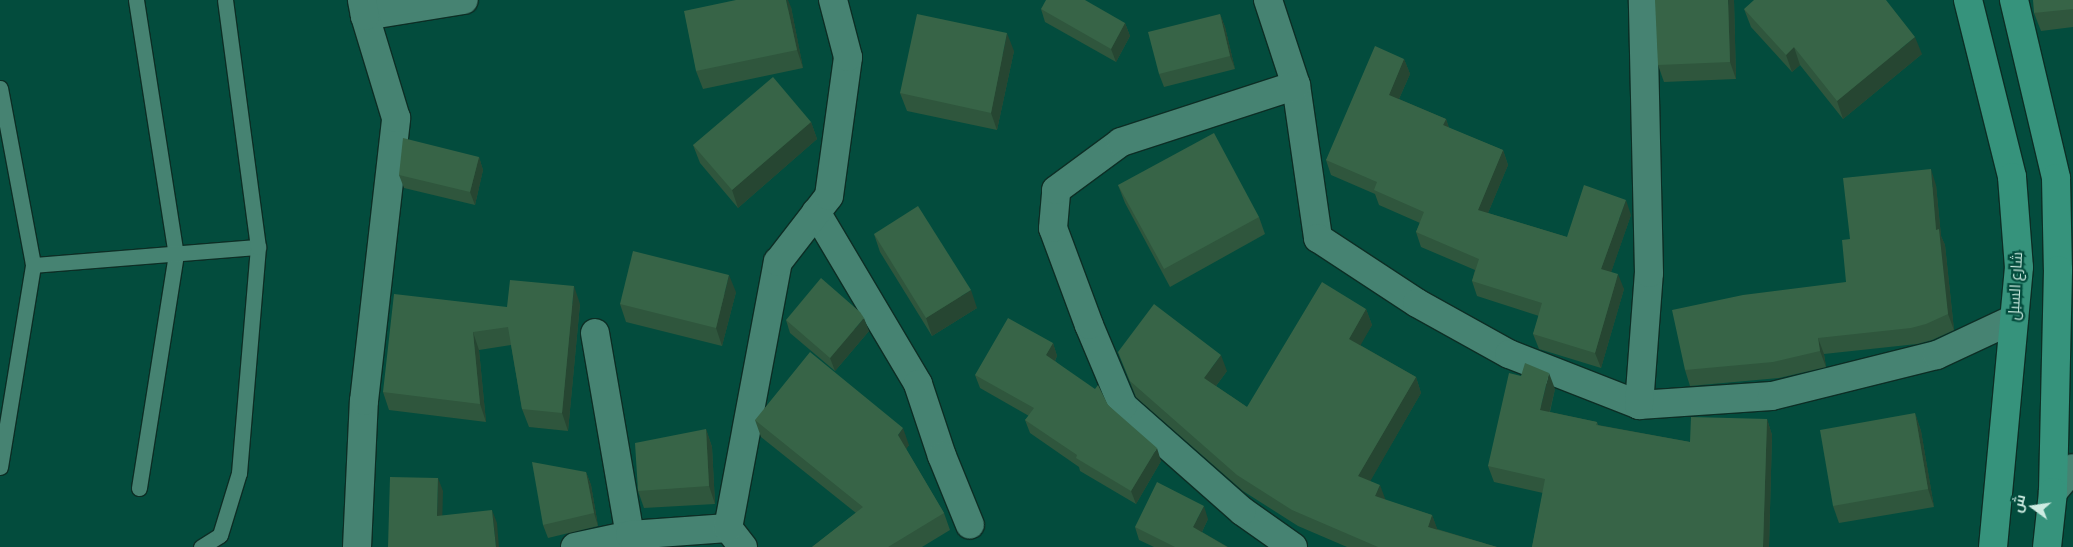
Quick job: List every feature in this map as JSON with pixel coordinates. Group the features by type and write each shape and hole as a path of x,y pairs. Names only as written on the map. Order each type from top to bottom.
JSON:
{"main road":[{"name":"شارع السبل","path":"1968,0 2012,177 2019,267 1993,547"},
{"path":"2014,0 2056,178 2058,270 2053,492 2047,547"}],"street":[{"path":"357,547 364,401 396,118 364,8 464,0"},
{"path":"575,547 630,535 681,539 735,537 778,262 829,196 848,57 833,0"},
{"path":"1268,0 1296,85 1318,238 1417,304 1509,354 1639,405 1772,396 1937,355 2014,319"},
{"path":"1639,405 1649,274 1643,0"},
{"path":"1293,547 1242,511 1123,406 1089,325 1054,228 1056,190 1121,142 1296,85"},
{"path":"816,212 918,384 942,456 970,525"},
{"path":"595,332 630,535"},
{"path":"2053,492 2073,468"}],"lane":[{"path":"136,0 176,254 139,488"},
{"path":"201,547 220,536 239,473 258,247 225,0"},
{"path":"0,88 33,265 0,467"},
{"path":"33,265 258,247"}],"building":[{"path":"736,0 786,0 797,50 696,71 684,11"},
{"path":"1046,0 1085,0 1125,23 1111,49 1041,9"},
{"path":"1655,0 1728,0 1730,62 1658,65"},
{"path":"1754,0 1886,0 1915,37 1837,101 1794,47 1786,55 1744,9"},
{"path":"2033,0 2073,0 2073,9 2034,13"},
{"path":"917,14 1007,33 991,113 900,93"},
{"path":"1220,14 1230,56 1159,74 1148,32"},
{"path":"1375,46 1404,59 1389,95 1446,119 1443,125 1503,150 1478,210 1567,237 1584,185 1626,200 1601,269 1618,274 1595,353 1533,334 1542,303 1472,281 1479,259 1416,232 1424,212 1374,190 1377,182 1326,160"},
{"path":"773,77 811,122 732,190 693,145"},
{"path":"1214,133 1259,217 1164,269 1118,185"},
{"path":"403,138 479,157 470,192 399,175"},
{"path":"1931,169 1936,230 1939,229 1948,314 1926,324 1911,328 1818,338 1820,351 1773,362 1685,370 1672,310 1743,295 1846,282 1842,240 1850,239 1843,178"},
{"path":"918,206 971,290 926,318 874,234"},
{"path":"633,251 729,275 716,328 620,304"},
{"path":"821,278 860,312 864,318 830,358 786,320"},
{"path":"510,280 574,286 562,413 522,409 508,327 473,332 480,404 383,392 394,294 507,307"},
{"path":"1322,282 1366,309 1349,339 1416,377 1358,476 1380,485 1375,496 1432,515 1428,527 1497,547 1378,547 1292,510 1237,475 1130,381 1118,352 1154,304 1221,355 1204,378 1247,407"},
{"path":"1008,318 1053,343 1046,355 1095,389 1098,385 1108,405 1157,448 1131,491 1076,458 1077,455 1025,420 1034,408 975,375"},
{"path":"810,352 903,428 898,435 944,513 888,547 812,547 863,507 755,420"},
{"path":"1525,363 1549,373 1540,410 1597,422 1596,425 1690,442 1691,417 1767,419 1763,547 1532,547 1545,479 1488,466 1509,373 1521,376"},
{"path":"1915,413 1928,489 1833,506 1820,430"},
{"path":"706,429 709,486 638,491 635,443"},
{"path":"532,462 586,472 594,513 543,525"},
{"path":"390,477 438,478 437,516 492,510 496,547 388,547"},
{"path":"1157,482 1204,506 1193,527 1227,547 1175,547 1135,527"}]}
